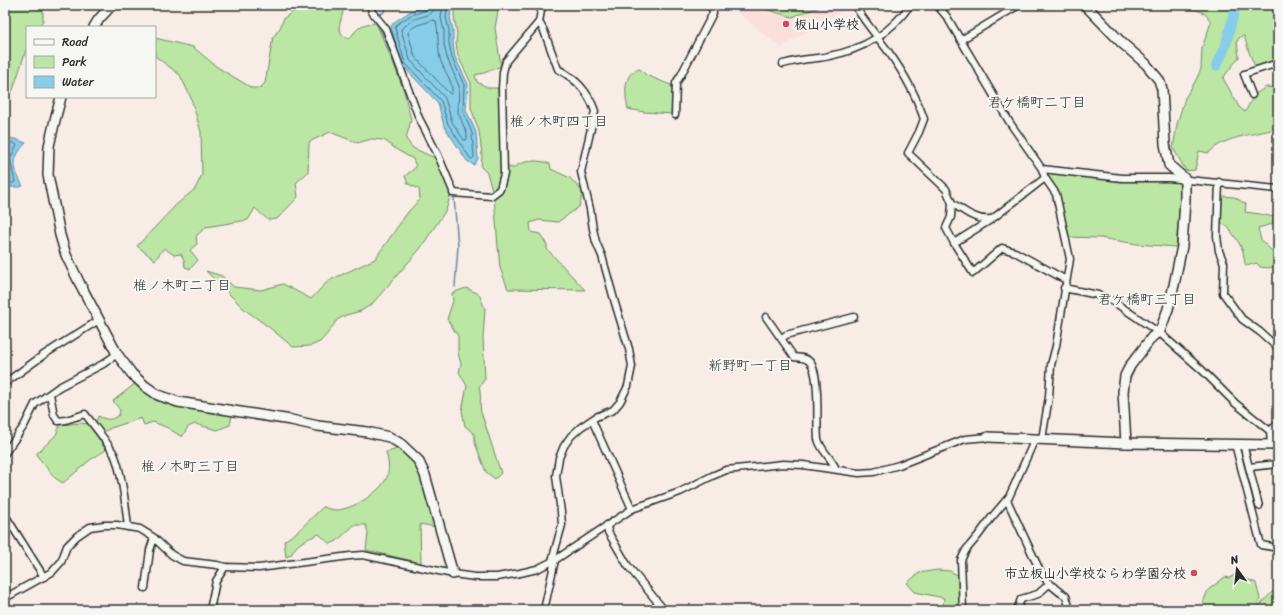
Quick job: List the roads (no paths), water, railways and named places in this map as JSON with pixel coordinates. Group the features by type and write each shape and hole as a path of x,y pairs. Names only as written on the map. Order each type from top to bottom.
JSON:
{"street":[{"path":"95,26 112,5"},
{"path":"370,5 372,12 386,28 419,118 438,155 453,193 492,196 500,189 504,174 503,72 506,61 539,22 542,5"},
{"path":"675,116 676,82 713,13 712,8 709,5"},
{"path":"855,5 869,27 906,77 921,109 924,119 908,153 946,189 952,203 951,217 946,228 973,273 1002,248 1015,252 1066,280"},
{"path":"784,64 830,56 858,48 878,38 904,15 910,5"},
{"path":"937,5 947,17 1010,123 1042,169 1045,178 1056,194 1070,259 1064,288 1057,339 1051,365 1049,397 1039,439 1007,500 966,550 961,560 963,610"},
{"path":"960,40 1019,5"},
{"path":"1085,5 1122,43 1146,64 1159,80 1162,89 1165,144 1169,165 1186,179"},
{"path":"539,22 544,31 558,69 571,76 577,82 595,111 581,172 596,242 602,256 629,350 632,366 628,386 620,402 613,410 592,420 571,436 564,446 559,458 556,476 562,525 553,560 544,610"},
{"path":"1252,95 1244,74 1278,63"},
{"path":"61,98 50,146 48,176 60,235 66,255 79,282 117,354 132,374 145,386 158,394 178,402 291,420 318,426 367,432 389,437 401,444 418,460 425,475 452,574"},
{"path":"1042,169 1122,178 1186,179 1278,189"},
{"path":"954,243 992,219 1045,178"},
{"path":"1126,443 1124,392 1125,376 1130,366 1160,330 1168,309 1182,246 1186,200 1186,179"},
{"path":"1219,182 1217,236 1219,251 1224,263 1223,293 1242,320 1260,332 1278,348"},
{"path":"952,203 967,213 984,220 992,219"},
{"path":"5,598 52,572 61,562 68,546 77,536 90,527 104,525 140,529 154,538 172,555 183,561 225,567 259,568 363,555 452,574 476,577 497,577 537,569 632,509 680,492 726,470 783,464 859,472 881,471 965,439 977,437 1126,443 1274,445 1270,432 1235,403 1192,361 1158,332 1108,299 1064,288"},
{"path":"766,317 794,357 805,359 813,368 817,392 818,439 820,445 833,461 836,469"},
{"path":"782,338 786,335 854,317"},
{"path":"5,384 50,350 99,320"},
{"path":"5,453 24,426 35,404 117,354"},
{"path":"50,394 54,415 58,421 85,414 114,456 119,471 128,527"},
{"path":"592,420 632,509"},
{"path":"1270,432 1278,423"},
{"path":"1239,444 1249,467 1259,506"},
{"path":"1239,444 1261,545 1278,548"},
{"path":"1249,467 1278,464"},
{"path":"1007,500 1042,575 1049,584 1066,596 1070,610"},
{"path":"5,515 44,577"},
{"path":"607,525 608,532 628,566 664,610"},
{"path":"145,588 150,550 154,538"},
{"path":"210,610 216,581 225,567"},
{"path":"1017,610 1021,599 1038,594 1049,584"}],"water":[{"path":"429,5 452,5 450,17 453,30 455,57 468,84 466,110 476,132 478,159 474,165 467,161 444,126 438,103 402,65 391,27 393,23 409,12"},
{"path":"5,138 15,139 26,143 21,148 15,164 17,174 23,186 5,187"}],"waterway":[{"path":"379,15 384,12 385,5"},
{"path":"1216,66 1225,48 1236,5"},
{"path":"371,16 378,24 387,44 414,113"},
{"path":"454,198 458,246 455,287"}],"place":[{"name":"板山小学校","path":"786,24"},
{"name":"市立板山小学校ならわ学園分校","path":"1194,573"}],"district":[{"name":"君ケ橋町二丁目","path":"1037,102"},
{"name":"椎ノ木町四丁目","path":"559,121"},
{"name":"椎ノ木町二丁目","path":"182,285"},
{"name":"君ケ橋町三丁目","path":"1147,299"},
{"name":"新野町一丁目","path":"750,365"},
{"name":"椎ノ木町三丁目","path":"190,466"}]}
